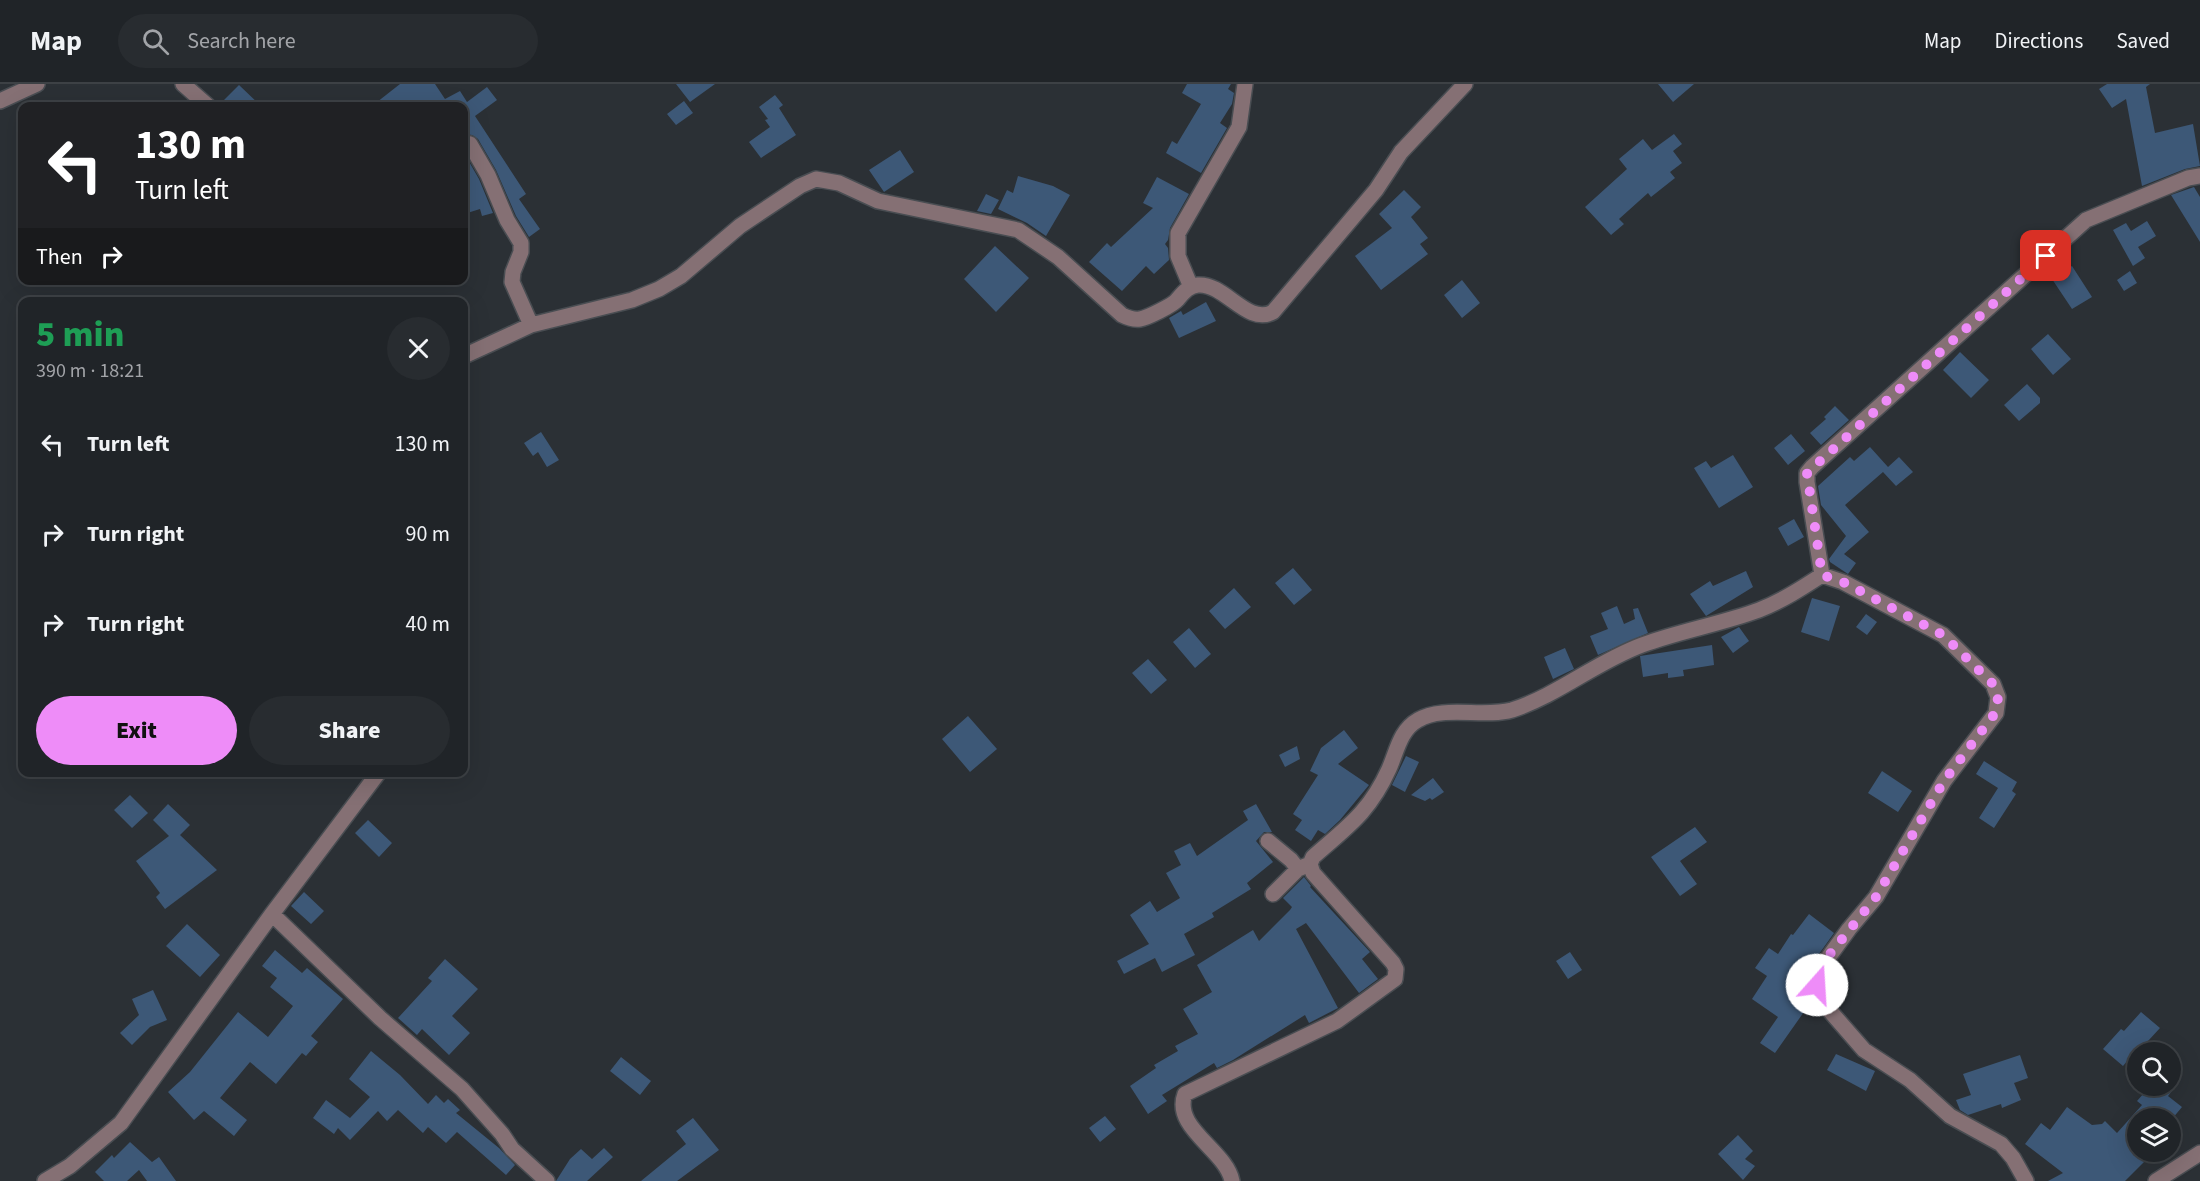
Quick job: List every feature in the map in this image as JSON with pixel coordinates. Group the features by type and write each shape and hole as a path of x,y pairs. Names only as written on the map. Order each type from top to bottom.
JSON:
{"street":[{"path":"0,101 37,84"},
{"path":"183,84 203,102"},
{"path":"1191,287 1178,256 1178,233 1239,127 1245,84"},
{"path":"468,354 531,324 632,300 659,289 681,276 740,226 800,186 816,179 831,180 878,201 1018,230 1058,257 1122,315 1130,318 1148,316 1176,302 1179,295 1191,287 1205,285 1258,315 1273,312 1376,190 1401,152 1466,84"},
{"path":"468,144 488,175 507,220 521,243 521,252 513,272 512,282 531,324"},
{"path":"1822,575 1807,482 1807,473 1812,467 2086,220 2188,178 2200,176"},
{"path":"1273,894 1348,828 1368,806 1389,768 1402,734 1419,719 1431,714 1508,711 1532,703 1640,646 1759,610 1788,597 1822,575"},
{"path":"1822,575 1843,582 1943,635 1993,684 1998,697 1996,712 1944,781 1876,897 1817,973 1823,1003 1864,1050 1910,1080 1950,1116 2001,1144 2013,1158 2026,1181"},
{"path":"45,1181 70,1166 121,1123 272,914 375,777"},
{"path":"1232,1181 1227,1167 1187,1121 1183,1111 1185,1094 1337,1021 1395,979 1394,963 1314,873 1291,860 1268,841"},
{"path":"272,914 380,1018 462,1089 502,1134 512,1149 547,1181"},
{"path":"2156,1181 2200,1153"}],"building":[{"path":"400,84 435,84 445,99 460,91 467,102 377,102"},
{"path":"676,84 715,84 690,102"},
{"path":"1187,84 1231,84 1228,89 1234,93 1232,104 1220,123 1227,128 1201,173 1166,153 1172,141 1177,144 1201,104 1182,93"},
{"path":"1658,84 1694,84 1673,102"},
{"path":"2107,84 2150,84 2146,87 2155,133 2193,124 2200,166 2185,169 2142,186 2126,99 2112,108 2099,89"},
{"path":"239,85 257,102 222,102"},
{"path":"487,87 497,100 475,116 526,194 519,199 540,229 529,237 516,216 496,170 478,139 468,134 467,102"},
{"path":"775,95 783,105 779,108 796,135 761,158 749,142 770,127 765,120 768,119 759,107"},
{"path":"684,101 693,113 676,125 667,114"},
{"path":"1674,134 1682,144 1673,151 1682,163 1670,172 1675,178 1651,197 1648,193 1619,219 1624,224 1611,235 1585,207 1627,169 1619,159 1643,139 1652,150"},
{"path":"900,150 914,172 884,192 869,170"},
{"path":"468,160 479,179 493,213 482,216 480,209 468,213"},
{"path":"1018,176 1053,186 1070,195 1046,236 1027,223 998,209 1007,190 1013,193"},
{"path":"1157,177 1189,194 1170,228 1165,244 1168,248 1169,260 1154,274 1146,266 1122,291 1089,262 1107,243 1111,247 1153,208 1143,203"},
{"path":"2194,187 2200,197 2200,242 2171,195"},
{"path":"1404,190 1421,207 1411,217 1428,238 1420,244 1428,254 1381,290 1355,256 1392,228 1379,214"},
{"path":"986,194 999,200 991,214 977,211"},
{"path":"2147,221 2156,236 2138,247 2145,258 2133,266 2113,230 2126,223 2131,231"},
{"path":"995,246 1029,278 996,312 964,279"},
{"path":"2072,266 2092,297 2072,309 2052,279"},
{"path":"2130,271 2137,283 2124,291 2117,280"},
{"path":"1462,280 1480,303 1462,318 1444,295"},
{"path":"1206,302 1216,321 1179,338 1169,318 1181,311 1183,315"},
{"path":"2048,334 2071,359 2053,375 2031,349"},
{"path":"1960,352 1989,380 1971,398 1943,370"},
{"path":"2027,384 2040,398 2040,403 2019,421 2004,405"},
{"path":"1835,406 1849,420 1821,445 1810,433 1826,419 1824,417"},
{"path":"541,432 559,460 547,467 538,452 533,456 524,443"},
{"path":"1791,434 1805,451 1788,465 1774,448"},
{"path":"1870,447 1888,467 1899,457 1913,472 1896,486 1883,472 1845,505 1869,532 1844,554 1856,563 1848,574 1830,562 1829,559 1846,536 1821,505 1818,486 1850,457 1854,461"},
{"path":"1733,455 1753,487 1719,508 1694,468 1706,461 1711,468"},
{"path":"1794,519 1804,537 1788,546 1778,528"},
{"path":"1293,568 1312,590 1294,605 1275,583"},
{"path":"1746,571 1753,587 1706,616 1690,594 1710,581 1713,586"},
{"path":"1234,588 1251,607 1225,629 1209,611"},
{"path":"1812,598 1840,606 1829,641 1801,632"},
{"path":"1617,606 1624,624 1635,619 1633,609 1638,608 1648,633 1598,655 1590,636 1608,629 1601,613"},
{"path":"1866,614 1877,622 1867,635 1856,627"},
{"path":"1739,627 1749,641 1733,653 1721,637"},
{"path":"1189,628 1211,654 1195,668 1173,642"},
{"path":"1712,645 1714,665 1683,670 1684,676 1668,678 1668,673 1643,677 1640,656"},
{"path":"1565,648 1574,669 1553,679 1544,657"},
{"path":"1148,659 1167,680 1151,694 1132,673"},
{"path":"968,716 997,749 970,772 942,739"},
{"path":"1344,730 1358,748 1338,764 1369,785 1340,820 1325,834 1318,830 1311,841 1295,830 1302,820 1293,814 1318,775 1310,771 1321,748"},
{"path":"1297,746 1300,759 1285,767 1279,755"},
{"path":"1406,756 1419,762 1405,792 1392,785"},
{"path":"1984,761 2017,782 2012,791 2016,794 1994,828 1979,818 1998,788 1976,774"},
{"path":"1882,771 1912,791 1898,812 1868,793"},
{"path":"1433,778 1444,792 1432,800 1430,798 1425,801 1411,795"},
{"path":"130,795 148,813 132,828 114,810"},
{"path":"168,804 190,825 180,835 217,870 165,909 156,897 160,893 136,861 169,836 153,820"},
{"path":"1256,804 1272,832 1264,832 1256,841 1273,862 1247,883 1251,889 1212,913 1214,917 1184,934 1195,955 1162,972 1155,958 1124,974 1117,961 1149,944 1130,915 1150,901 1157,912 1180,898 1166,873 1181,865 1174,851 1190,843 1197,856 1248,820 1243,811"},
{"path":"368,820 392,843 379,857 355,833"},
{"path":"1695,827 1707,842 1680,861 1697,884 1680,896 1651,857"},
{"path":"1304,877 1310,887 1370,952 1362,959 1378,979 1359,993 1306,923 1296,929 1338,1008 1309,1023 1305,1015 1233,1060 1217,1068 1214,1063 1162,1095 1167,1101 1148,1114 1130,1086 1156,1068 1154,1065 1178,1051 1175,1046 1198,1034 1183,1009 1212,992 1197,965 1253,930 1259,941 1290,910 1292,907 1283,898"},
{"path":"304,892 324,911 311,924 291,906"},
{"path":"1809,914 1834,933 1804,975 1807,977 1807,983 1795,1001 1806,1009 1775,1053 1760,1043 1778,1017 1752,999 1767,976 1755,968 1769,948 1778,954 1791,934 1793,935"},
{"path":"187,924 220,955 200,977 166,946"},
{"path":"275,950 302,973 307,968 343,999 311,1036 318,1042 306,1056 302,1053 276,1084 250,1062 220,1098 247,1120 234,1136 204,1111 194,1120 168,1092 190,1072 238,1012 268,1037 293,1006 270,987 277,978 262,966"},
{"path":"1570,952 1582,970 1568,979 1556,961"},
{"path":"445,959 478,989 452,1016 470,1033 449,1055 422,1029 417,1035 398,1018 432,981 428,978"},
{"path":"153,990 167,1020 150,1027 132,1045 120,1033 139,1015 132,999"},
{"path":"2141,1012 2160,1028 2149,1042 2127,1042 2127,1061 2123,1066 2103,1049 2121,1029 2124,1031"},
{"path":"371,1051 400,1075 428,1104 436,1095 444,1103 448,1099 460,1110 456,1113 499,1148 515,1165 506,1175 457,1132 446,1143 428,1127 423,1133 398,1110 387,1121 378,1111 350,1140 338,1128 334,1134 313,1118 326,1100 350,1118 370,1097 349,1079"},
{"path":"1836,1054 1875,1071 1866,1091 1827,1070"},
{"path":"2020,1055 2028,1078 2014,1083 2021,1100 2002,1108 2001,1104 1968,1115 1960,1110 1956,1100 1971,1095 1963,1074"},
{"path":"621,1057 651,1081 640,1095 610,1071"},
{"path":"2141,1096 2168,1096 2182,1107 2139,1108 2142,1105 2137,1101"},
{"path":"2067,1107 2092,1125 2102,1124 2105,1121 2117,1133 2127,1122 2127,1162 2144,1162 2125,1181 2048,1181 2063,1173 2025,1144 2041,1123 2050,1130"},
{"path":"1105,1116 1116,1129 1100,1142 1089,1128"},
{"path":"693,1118 719,1150 677,1181 641,1181 686,1144 676,1131"},
{"path":"1738,1135 1753,1151 1745,1159 1755,1166 1743,1180 1718,1154"},
{"path":"130,1142 152,1162 159,1157 176,1181 147,1181 139,1170 127,1181 104,1181 95,1172 112,1155 114,1158"},
{"path":"604,1148 613,1157 587,1181 556,1181 570,1159 581,1149 592,1159"}],"route":[{"path":"1817,985 1817,973 1876,897 1944,781 1996,712 1998,697 1993,684 1943,635 1833,577 1822,575 1807,473 2046,256"}]}
